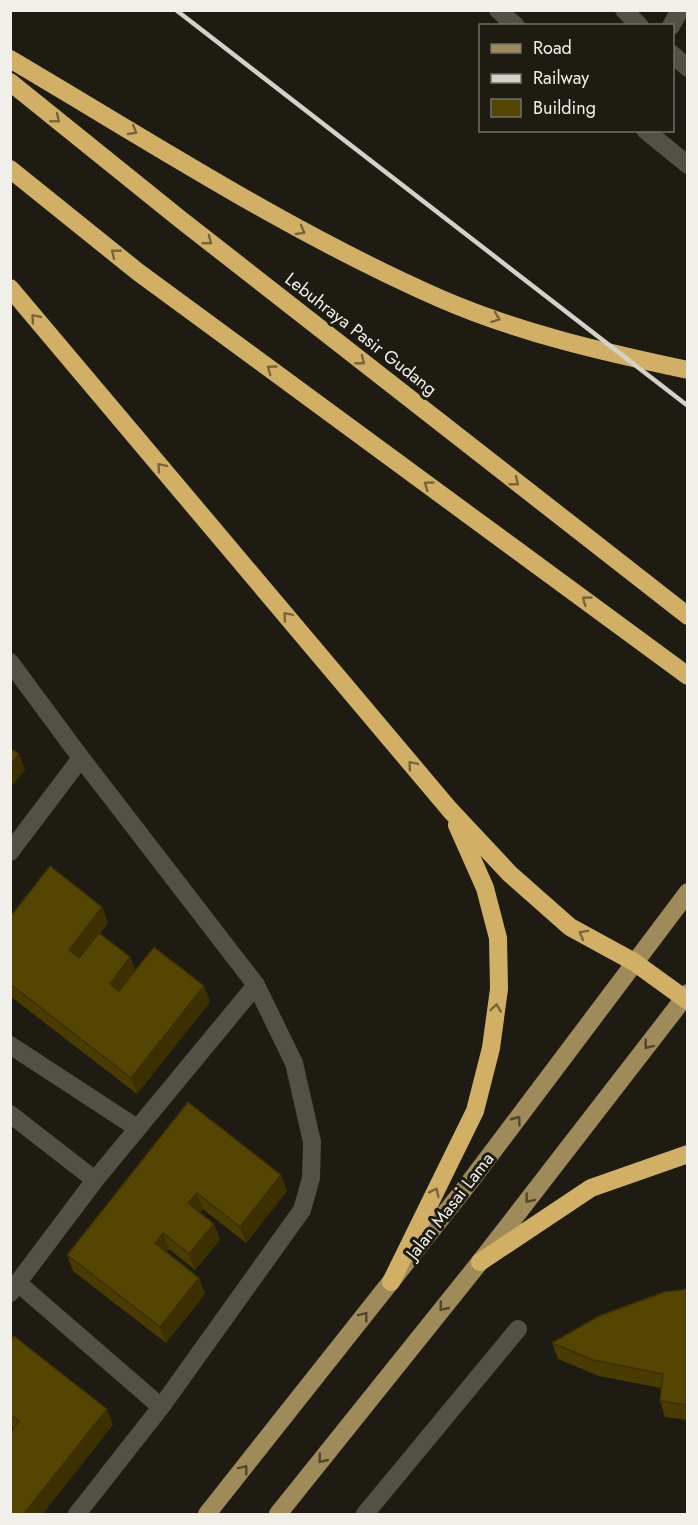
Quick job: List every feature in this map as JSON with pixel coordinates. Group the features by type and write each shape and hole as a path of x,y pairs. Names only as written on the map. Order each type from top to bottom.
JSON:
{"highway":[{"path":"10,59 308,236 441,299 570,345 687,370"},
{"name":"Lebuhraya Pasir Gudang","path":"10,82 189,226 687,616"},
{"path":"10,169 138,272 633,634 687,676"},
{"path":"10,288 450,810 510,874 570,927 634,962 686,998"},
{"path":"391,1282 474,1111 490,1048 500,988 498,938 485,888 450,810"},
{"path":"480,1262 591,1188 687,1154"}],"main road":[{"name":"Jalan Masai Lama","path":"207,1515 469,1183 687,892"},
{"path":"278,1515 480,1262 686,998"}],"lane":[{"path":"498,10 514,24"},
{"path":"624,10 638,24"},
{"path":"672,24 680,10"},
{"path":"674,56 687,68"},
{"path":"647,132 687,165"},
{"path":"10,662 256,985 294,1063 312,1142 311,1178 302,1210 161,1407 77,1515"},
{"path":"10,852 81,758"},
{"path":"161,1407 14,1288 94,1180 256,985"},
{"path":"10,1045 137,1128"},
{"path":"10,1114 94,1180"},
{"path":"365,1515 518,1329"}],"building":[{"path":"10,748 19,754 10,765"},
{"path":"50,866 102,907 69,950 79,958 99,933 130,957 110,984 119,991 154,947 204,986 131,1078 10,984 10,917"},
{"path":"188,1102 281,1175 240,1227 197,1193 188,1203 214,1224 189,1254 163,1233 155,1243 199,1278 160,1327 67,1255"},
{"path":"687,1289 687,1405 660,1401 663,1374 593,1360 552,1343 599,1316 664,1292"},
{"path":"14,1336 107,1409 23,1515 10,1515 10,1430 12,1431 19,1421 10,1414 10,1341"}],"railway":[{"path":"176,10 688,406"}]}
